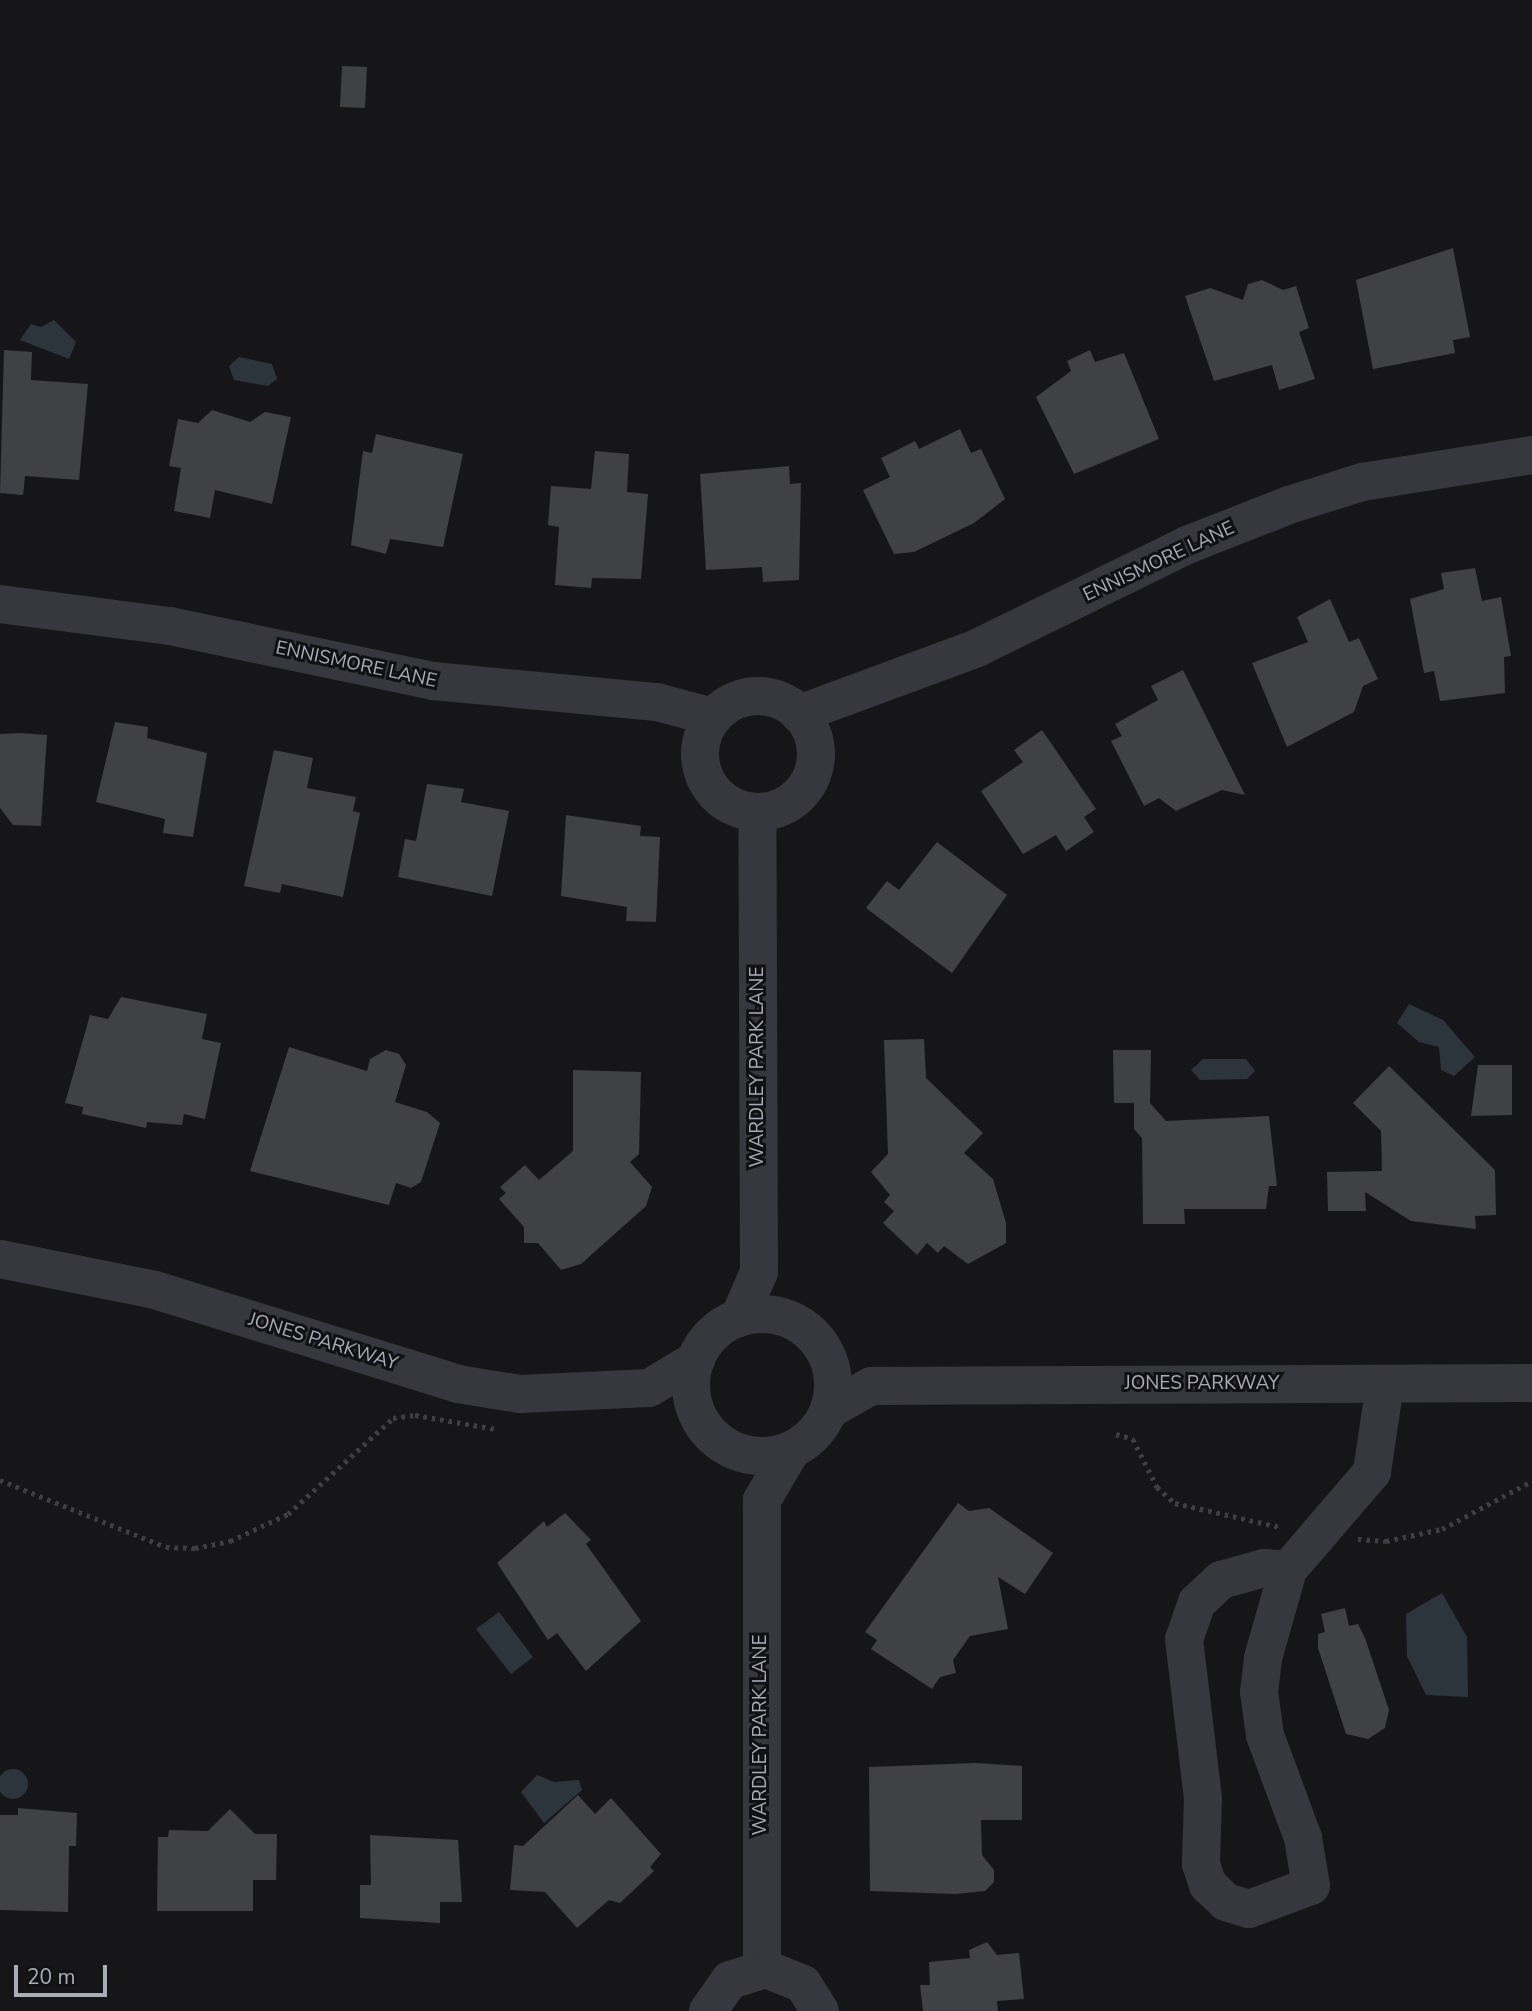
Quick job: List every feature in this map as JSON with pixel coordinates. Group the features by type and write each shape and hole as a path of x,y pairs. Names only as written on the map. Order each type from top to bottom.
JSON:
{"street":[{"name":"ENNISMORE LANE","path":"799,714 977,648 1188,545 1289,505 1374,479 1532,454"},
{"name":"ENNISMORE LANE","path":"0,604 170,626 433,681 657,702 713,717"},
{"path":"758,695 799,714 814,738 813,775 789,803 757,812 734,807 706,780 701,741 713,717 738,699 758,695"},
{"name":"WARDLEY PARK LANE","path":"739,1318 759,1272 757,812"},
{"name":"JONES PARKWAY","path":"0,1259 155,1290 458,1384 520,1394 649,1388 695,1409"},
{"path":"759,1272 786,1318 815,1338 826,1355 833,1379 829,1410 818,1430 791,1451 762,1500"},
{"path":"786,1318 739,1318 709,1338 696,1360 695,1409 714,1438 734,1451 758,1457 791,1451"},
{"path":"826,1355 872,1386"},
{"name":"JONES PARKWAY","path":"649,1388 696,1360"},
{"name":"JONES PARKWAY","path":"829,1410 872,1386 1532,1383"},
{"path":"1288,1570 1264,1568 1221,1580 1197,1602 1184,1640 1203,1799 1201,1864 1208,1885 1226,1902 1250,1909 1306,1891 1311,1880 1265,1735 1259,1692 1272,1615 1288,1570 1367,1483 1385,1384"},
{"name":"WARDLEY PARK LANE","path":"734,1451 762,1500 762,1970"},
{"path":"708,2011 730,1980 762,1970 803,1984 820,2011"}],"path":[{"path":"0,1480 166,1547 195,1548 230,1541 288,1514 393,1418 496,1429"}],"shaded area":[{"path":"54,320 76,342 69,359 20,340 31,324 41,327"},
{"path":"239,357 272,364 277,379 268,386 234,380 229,366"},
{"path":"1409,1004 1443,1020 1475,1057 1454,1076 1441,1070 1439,1047 1419,1042 1397,1023"},
{"path":"1203,1059 1246,1059 1255,1071 1247,1079 1200,1080 1191,1070"},
{"path":"1442,1593 1467,1637 1468,1697 1426,1695 1407,1656 1406,1614"},
{"path":"499,1612 533,1657 511,1674 476,1629"},
{"path":"13,1769 19,1770 27,1778 27,1790 19,1798 13,1799 7,1798 -1,1790 -2,1784 -1,1778 7,1770"},
{"path":"537,1775 554,1782 579,1780 582,1790 544,1823 521,1792"}],"building":[{"path":"342,66 367,67 365,108 340,107"},
{"path":"1453,248 1470,337 1453,340 1455,353 1373,369 1356,280"},
{"path":"1262,280 1283,290 1296,286 1309,328 1299,332 1315,379 1279,390 1272,365 1214,381 1185,296 1210,288 1243,300 1248,284"},
{"path":"4,350 32,352 31,380 88,384 79,480 25,476 23,495 0,493"},
{"path":"1090,350 1095,362 1124,353 1159,439 1074,474 1036,397 1071,371 1067,361"},
{"path":"212,410 250,422 265,412 291,417 272,504 215,490 210,518 174,511 181,468 169,466 178,419 198,423"},
{"path":"960,429 971,453 981,449 1005,499 974,523 914,552 894,554 863,490 890,477 881,458 915,441 919,449"},
{"path":"376,434 463,454 443,547 390,539 386,554 351,545 363,451 372,453"},
{"path":"595,451 629,454 627,492 648,494 641,579 592,578 591,588 555,585 559,527 548,525 551,486 591,489"},
{"path":"789,466 790,484 801,483 799,580 763,582 762,567 706,570 700,474"},
{"path":"1475,568 1482,601 1501,597 1511,656 1504,657 1505,693 1440,701 1434,671 1424,673 1410,599 1444,589 1441,573"},
{"path":"1330,599 1349,642 1359,638 1378,679 1363,686 1354,712 1287,747 1252,663 1308,642 1297,617"},
{"path":"1183,670 1245,795 1222,790 1176,811 1159,798 1144,806 1111,741 1122,736 1115,724 1158,700 1151,686"},
{"path":"115,722 148,727 147,738 207,753 193,837 163,833 165,819 96,802"},
{"path":"1042,730 1096,809 1084,817 1094,832 1066,851 1056,835 1023,854 981,791 1023,762 1014,750"},
{"path":"0,734 47,735 41,826 13,825 0,808"},
{"path":"274,750 313,758 307,788 356,797 353,811 360,813 343,897 282,884 280,893 244,886"},
{"path":"427,784 464,789 461,802 509,811 492,896 398,877 405,839 416,841"},
{"path":"566,815 641,826 640,836 660,837 656,922 626,921 627,907 561,896"},
{"path":"937,842 1007,895 952,973 866,908 887,881 899,890"},
{"path":"121,997 207,1014 202,1039 221,1043 205,1119 184,1114 182,1125 147,1122 146,1128 82,1114 83,1107 65,1103 90,1015 108,1019"},
{"path":"924,1039 926,1078 983,1133 964,1153 993,1179 1006,1223 1006,1243 968,1264 944,1246 938,1253 927,1243 917,1255 883,1223 894,1211 884,1202 890,1195 871,1172 888,1154 884,1040"},
{"path":"289,1047 367,1071 370,1059 386,1050 399,1054 406,1065 395,1102 427,1112 440,1123 421,1182 411,1188 396,1183 389,1205 250,1171"},
{"path":"1113,1050 1151,1050 1150,1103 1166,1121 1269,1116 1277,1186 1269,1186 1266,1209 1184,1209 1185,1224 1143,1224 1142,1138 1134,1129 1134,1103 1114,1103"},
{"path":"1478,1065 1512,1065 1512,1115 1471,1116"},
{"path":"1389,1066 1495,1170 1496,1215 1475,1216 1476,1229 1411,1221 1365,1192 1366,1211 1328,1211 1327,1172 1382,1171 1381,1131 1353,1103"},
{"path":"573,1070 641,1072 639,1154 630,1162 652,1187 646,1206 581,1264 561,1270 538,1243 524,1243 524,1227 499,1199 506,1193 500,1187 525,1165 539,1180 573,1151"},
{"path":"958,1503 969,1511 989,1508 1053,1553 1025,1594 998,1577 1008,1629 970,1636 953,1660 956,1673 940,1677 932,1689 871,1649 877,1640 865,1632"},
{"path":"565,1513 591,1540 586,1544 641,1621 586,1671 557,1633 548,1640 497,1563 544,1521 547,1527"},
{"path":"1345,1608 1349,1626 1358,1624 1365,1638 1389,1710 1385,1728 1368,1739 1346,1734 1318,1648 1318,1634 1325,1632 1321,1614"},
{"path":"976,1763 1022,1766 1022,1820 981,1820 982,1855 994,1870 994,1882 985,1891 956,1894 870,1891 869,1767"},
{"path":"578,1795 595,1814 611,1798 661,1854 650,1867 654,1871 620,1903 609,1900 577,1928 545,1892 510,1890 514,1845 523,1846"},
{"path":"18,1808 77,1813 76,1846 69,1846 68,1912 0,1910 0,1815 18,1815"},
{"path":"230,1809 255,1834 277,1834 276,1880 253,1880 253,1911 157,1911 158,1837 168,1837 169,1830 208,1831"},
{"path":"370,1835 458,1840 462,1902 440,1902 440,1923 360,1918 360,1885 371,1885"},
{"path":"987,1942 997,1955 1019,1953 1024,1999 997,2001 998,2011 923,2011 920,1985 930,1985 929,1962 970,1958 969,1950"}]}
